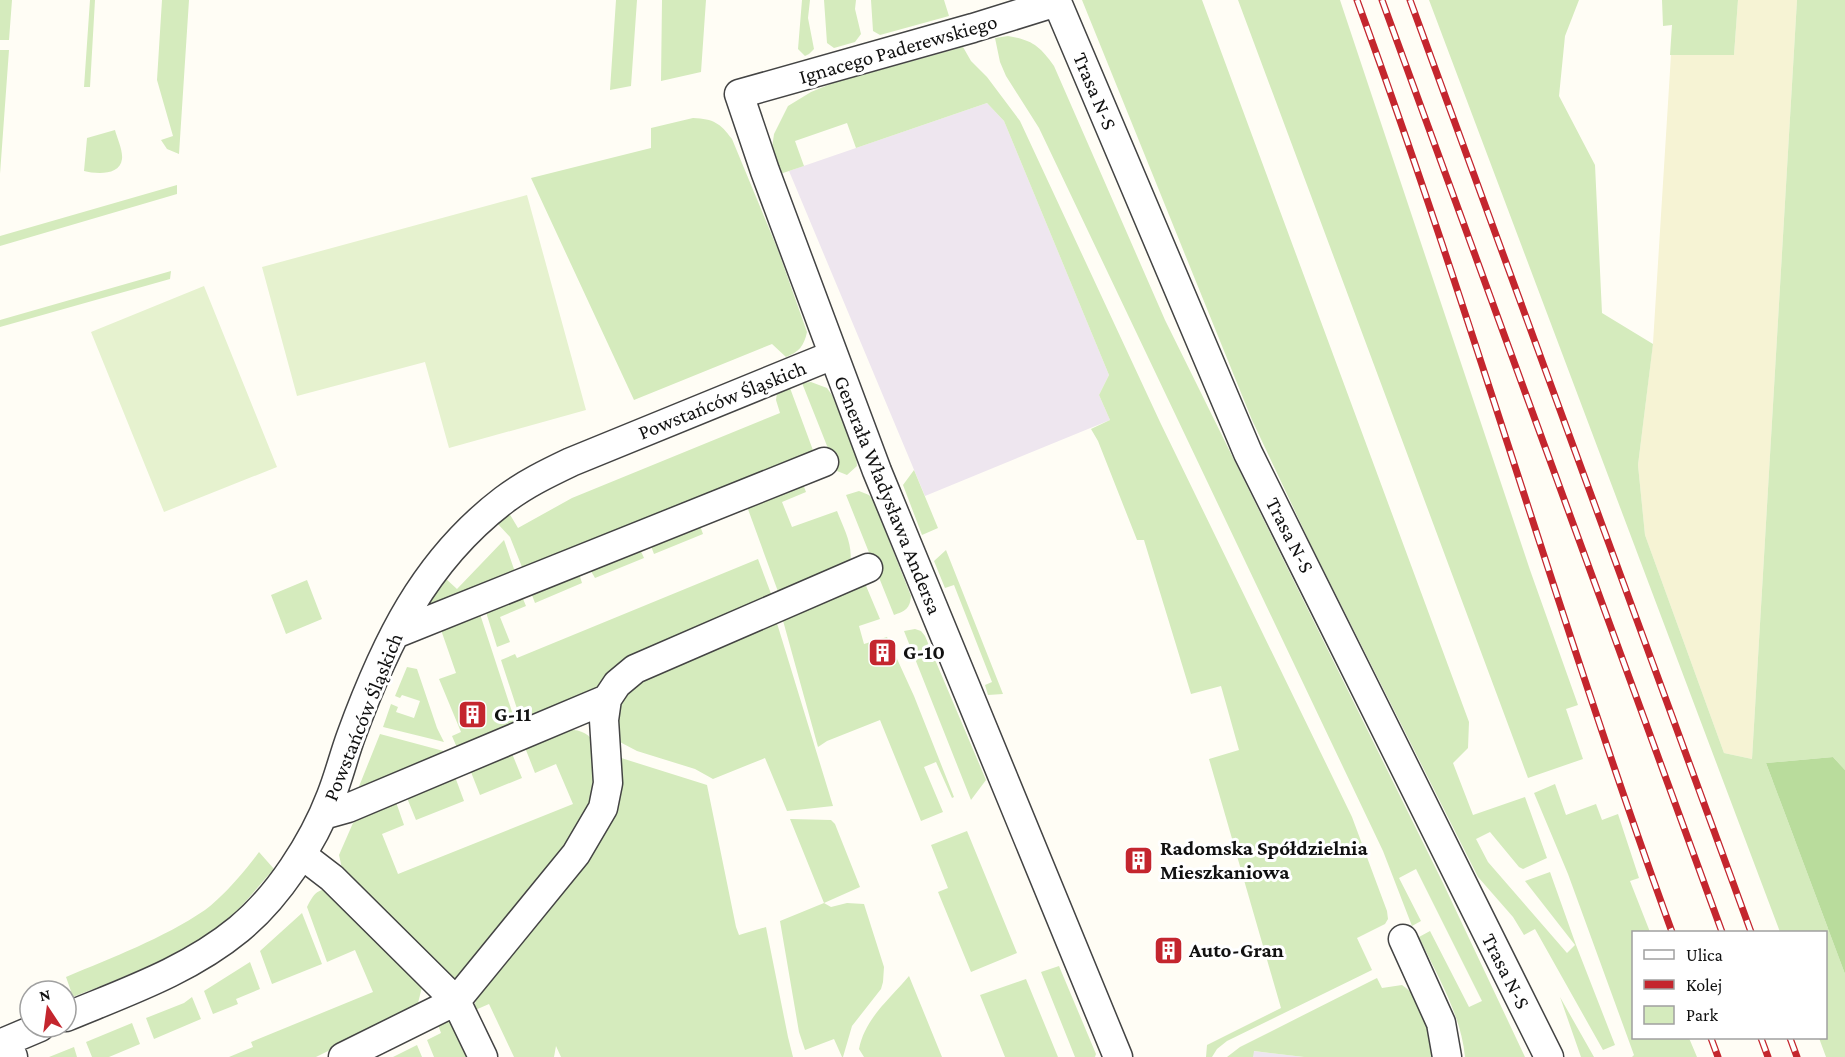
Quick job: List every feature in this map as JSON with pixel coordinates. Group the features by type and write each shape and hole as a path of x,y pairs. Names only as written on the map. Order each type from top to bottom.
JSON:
{"street":[{"name":"Ignacego Paderewskiego","path":"739,94 1057,2"},
{"name":"Trasa N-S","path":"1057,2 1248,453 1549,1057"},
{"name":"Generała Władysława Andersa","path":"739,94 833,355 925,589 1118,1057"},
{"name":"Powstańców Śląskich","path":"78,1012 158,980 240,928 265,902 302,855 323,815 358,717 407,609 429,575 459,540 506,499 533,481 618,442 833,355"},
{"path":"394,634 824,462"},
{"path":"343,1057 456,1001 576,854 603,808 608,783 604,720 607,699 617,684 635,669 868,568"},
{"path":"323,815 348,808 607,699"},
{"path":"302,855 332,878 456,1001 483,1057"},
{"path":"1403,939 1441,1023 1447,1057"},
{"path":"10,1049 24,1039"}],"shaded area":[{"path":"1738,0 1797,0 1752,759 1724,753 1645,535 1638,465 1653,343 1671,55 1734,55"},
{"path":"987,103 1004,121 1109,375 1099,395 1110,420 925,496 789,171"},
{"path":"1253,1051 1304,1057 1253,1057"}],"green space":[{"path":"0,0 12,0 9,40 0,40"},
{"path":"90,0 95,0 90,87 84,87"},
{"path":"162,0 189,0 179,154 167,149 161,140 173,136 157,80"},
{"path":"616,0 637,0 631,86 610,90"},
{"path":"662,0 706,0 701,72 661,81"},
{"path":"802,0 810,0 808,18 814,49 805,56 798,49"},
{"path":"824,0 856,0 855,9 861,34 855,42 834,48 827,43"},
{"path":"871,0 944,0 949,16 880,35 873,31"},
{"path":"1082,0 1202,0 1469,722 1468,748 1453,763 1473,815 1525,797 1547,858 1523,869 1490,832 1476,839 1488,862 1567,953 1575,945 1525,881 1550,872 1615,1045 1603,1050 1535,929 1524,935 1513,917 1478,877 1310,543 1252,420"},
{"path":"1238,0 1340,0 1530,570 1578,705 1566,709 1583,759 1528,778"},
{"path":"1429,0 1579,0 1565,36 1559,96 1595,165 1602,313 1653,344 1638,465 1645,535 1724,753 1752,759 1797,0 1845,0 1845,770 1833,757 1766,763 1845,974 1845,1057 1826,1057 1819,1039 1827,1039 1827,931 1780,931"},
{"path":"1662,0 1738,0 1734,55 1670,55 1672,25 1663,26"},
{"path":"1008,36 1035,45 1054,66 1165,320 1443,883 1525,1057 1465,1057 1463,1041 1453,1010 1419,937 1430,931 1469,1007 1482,1001 1416,869 1399,878 1421,921 1412,926 1383,851 1039,128 1006,76 1000,62 995,38"},
{"path":"963,47 971,61 987,77 1020,121 1160,422 1352,817 1387,911 1388,919 1385,924 1357,938 1372,970 1227,1041 1217,1049 1212,1057 1206,1057 1207,1045 1281,1008 1209,759 1239,750 1221,686 1191,694 1144,540 1137,540 1098,441 1091,429 1110,420 1099,395 1109,375 1004,121 987,103 856,148 847,123 795,141 804,166 780,174 772,148 774,134 788,106 811,92 833,83"},
{"path":"0,50 9,50 0,174"},
{"path":"693,118 716,123 732,139 778,250 807,332 800,348 786,357 772,344 634,400 531,178 651,148 651,128"},
{"path":"115,130 122,152 120,165 107,172 84,171 87,138"},
{"path":"177,185 177,194 0,246 0,236"},
{"path":"527,195 586,410 449,448 425,362 297,396 262,267"},
{"path":"171,271 170,279 0,327 0,320"},
{"path":"204,286 277,467 164,512 91,332"},
{"path":"811,382 827,388 832,395 856,453 857,466 847,475 837,471 802,383"},
{"path":"790,388 814,453 524,572 510,537 497,523 509,513 518,528 572,498 780,413 776,400 777,393"},
{"path":"914,470 938,528 922,535 903,485"},
{"path":"801,479 806,492 782,502 792,527 837,511 851,553 849,567 780,597 745,501"},
{"path":"859,491 869,495 873,500 911,596 906,609 894,615 846,495"},
{"path":"698,520 703,534 654,554 649,541"},
{"path":"504,540 516,575 421,615 445,578 457,589"},
{"path":"638,545 644,558 595,578 588,566"},
{"path":"946,550 1003,694 988,695 985,685 992,682 954,585 945,588 934,561"},
{"path":"758,559 773,599 596,688 521,721 501,660 515,654 517,658"},
{"path":"578,570 582,583 535,603 530,590"},
{"path":"307,580 322,619 286,634 271,595"},
{"path":"864,581 880,619 859,626 864,644 887,637 914,696 954,797 952,798 936,762 924,767 943,812 921,821 880,720 827,741 818,747 782,617"},
{"path":"521,594 526,606 500,617 510,642 497,647 485,609"},
{"path":"479,611 516,724 458,750 452,736 461,732 439,679 456,673 440,627"},
{"path":"776,620 833,806 787,811 765,758 713,779 695,769 637,751 618,741 618,700 631,684"},
{"path":"915,629 921,631 925,636 986,780 971,800 904,631"},
{"path":"407,667 417,669 444,742 383,727 391,704 398,707 396,712 414,718 420,701 402,695 400,698 395,696"},
{"path":"566,730 583,733 590,737 596,745 594,809 459,980 444,981 343,873 339,855 353,823 369,810 396,802 404,825 382,834 398,874 573,804 556,764 535,773 524,745"},
{"path":"380,734 451,753 356,794"},
{"path":"511,751 522,778 480,795 469,767"},
{"path":"618,757 707,785 736,927 739,935 766,927 793,1057 561,1057 556,1046 554,1057 514,1057 489,1004 473,1011 476,1000 582,863"},
{"path":"1833,757 1845,770 1845,974 1766,763"},
{"path":"454,774 464,801 416,820 405,793"},
{"path":"1555,784 1566,815 1596,804 1602,820 1618,814 1639,878 1630,881 1650,931 1632,931 1632,1039 1689,1039 1697,1057 1632,1057 1634,1055 1568,874 1534,793"},
{"path":"790,819 831,820 835,824 860,887 824,903"},
{"path":"967,831 1017,953 971,972 938,892 948,888 931,845"},
{"path":"259,852 274,869 233,914 209,933 172,955 78,995 78,979 67,979 66,977 155,939 189,920 219,898"},
{"path":"328,889 422,987 417,1007 316,1057 229,1057 253,1047 251,1042 373,992 355,950 327,962 307,907 317,892"},
{"path":"824,903 831,907 847,903 864,904 884,967 881,989 852,1026 843,1057 834,1039 805,1050 799,1032 780,921"},
{"path":"302,913 322,964 272,984 260,951"},
{"path":"250,962 260,989 236,999 238,1004 213,1014 204,991"},
{"path":"1059,966 1096,1054 1095,1057 1075,1057 1041,972"},
{"path":"909,976 942,1057 864,1057 859,1049 872,1018"},
{"path":"1377,978 1382,988 1402,985 1416,999 1425,1017 1434,1057 1304,1057 1254,1051 1253,1057 1227,1057 1240,1047"},
{"path":"1026,979 1058,1057 1005,1057 980,995"},
{"path":"192,997 201,1019 154,1039 146,1018 184,1003"},
{"path":"1560,997 1594,1057 1581,1057"},
{"path":"445,1019 461,1029 469,1057 434,1057 427,1040 441,1033 437,1022"},
{"path":"132,1023 140,1044 109,1057 92,1057 86,1042"},
{"path":"417,1045 422,1057 393,1057"},
{"path":"74,1047 77,1057 49,1057"}],"railway":[{"path":"1357,0 1438,232 1591,700 1672,931"},
{"path":"1382,0 1722,931"},
{"path":"1410,0 1751,931"},
{"path":"1711,1039 1718,1057"},
{"path":"1761,1039 1768,1057"},
{"path":"1790,1039 1797,1057"}],"place":[{"name":"G-10","path":"882,652"},
{"name":"G-11","path":"473,714"},
{"name":"Radomska Spółdzielnia Mieszkaniowa","path":"1139,860"},
{"name":"Auto-Gran","path":"1168,950"}]}
